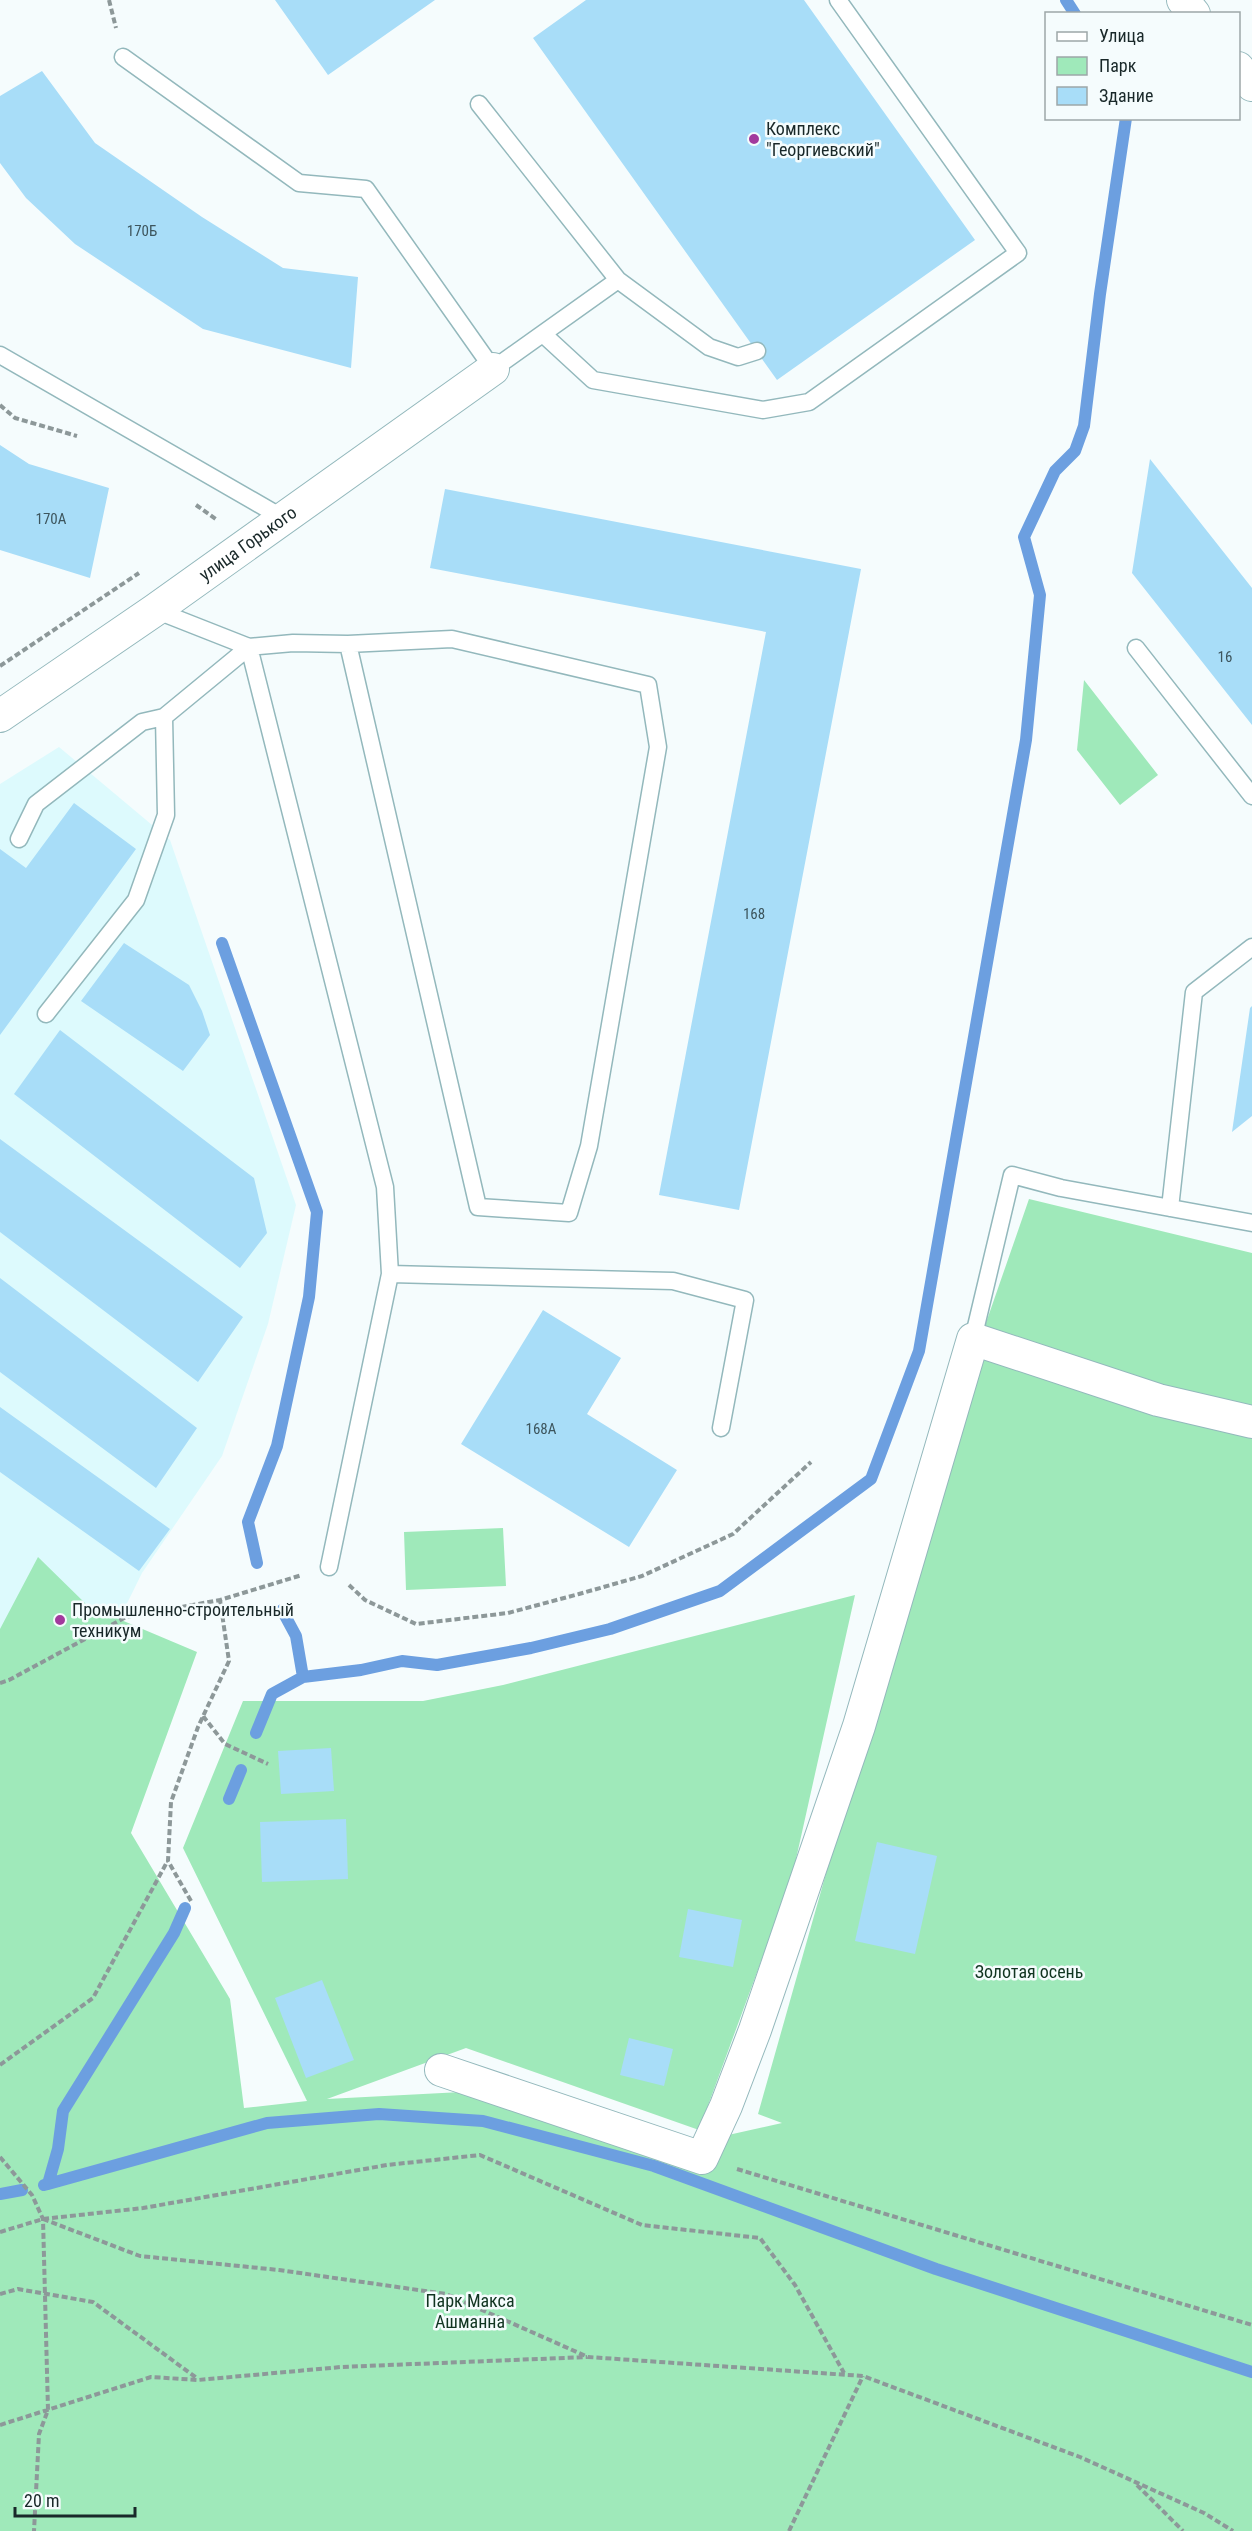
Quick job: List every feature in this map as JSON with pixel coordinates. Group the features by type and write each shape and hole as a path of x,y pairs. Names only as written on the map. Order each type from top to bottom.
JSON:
{"street":[{"path":"1183,0 1192,12"},
{"path":"1240,69 1252,85"},
{"name":"улица Горького","path":"0,716 493,369"},
{"path":"441,2070 702,2158 726,2106 755,2030 859,1726 973,1339 1158,1400 1252,1422"}],"lane":[{"path":"543,334 593,380 763,410 808,402 1018,253 838,0"},
{"path":"123,57 298,183 366,189 493,369 618,279"},
{"path":"479,104 618,279 709,347 738,357 757,351"},
{"path":"0,355 283,518"},
{"path":"155,609 249,647 293,643 348,644 452,639 648,685 658,747 589,1146 569,1213 478,1207 348,644"},
{"path":"18,839 36,804 142,722 164,717 249,647"},
{"path":"249,647 385,1187 390,1274 329,1567"},
{"path":"1136,648 1252,796"},
{"path":"46,1014 136,900 166,815 164,717"},
{"path":"1170,1208 1194,992 1252,946"},
{"path":"973,1339 1012,1174 1061,1188 1252,1223"},
{"path":"390,1274 673,1281 745,1300 722,1428"}],"path":[{"path":"0,405 15,418 79,437"},
{"path":"188,499 217,520 207,527"},
{"path":"0,666 148,567"},
{"path":"0,1684 126,1617 220,1600 329,1567 365,1600 416,1624 508,1613 642,1576 733,1534 811,1462"},
{"path":"0,2065 93,1998 168,1861 171,1802 203,1716 229,1661 220,1600"},
{"path":"203,1716 225,1744 268,1764"},
{"path":"168,1861 191,1901"},
{"path":"0,2232 43,2219 143,2208 387,2165 480,2155 642,2224 760,2238 795,2285 844,2373"},
{"path":"0,2157 32,2195 43,2219 48,2410 39,2434 34,2531"},
{"path":"702,2158 1252,2325"},
{"path":"43,2219 140,2256 279,2270 446,2294 588,2357"},
{"path":"0,2294 18,2289 93,2302 198,2380"},
{"path":"0,2425 151,2377 198,2380 341,2367 588,2357 844,2373 863,2376 1080,2457 1204,2513 1233,2531"},
{"path":"789,2531 863,2376"},
{"path":"1133,2481 1183,2531"}],"shaded area":[{"path":"59,747 170,840 296,1205 268,1324 222,1456 142,1573 96,1666 0,1718 0,784"}],"green space":[{"path":"1084,680 1158,775 1120,805 1077,750"},
{"path":"1029,1199 1252,1253 1252,2531 0,2531 0,1629 38,1557 88,1606 197,1652 131,1833 230,1999 244,2108 307,2101 183,1848 243,1701 423,1701 503,1685 855,1595 792,1877 699,2130 466,2048 327,2099 500,2090 679,2146 782,2123 758,2114 963,1389"},
{"path":"503,1528 506,1586 406,1590 404,1532"}],"building":[{"path":"275,0 435,0 328,75"},
{"name":"Комплекс \"Георгиевский\"","path":"586,0 804,0 975,240 777,380 533,38"},
{"path":"42,71 95,143 202,217 283,268 358,277 351,368 203,329 75,244 26,198 0,163 0,96"},
{"path":"0,445 29,464 109,488 90,578 0,550"},
{"path":"1150,459 1252,588 1252,725 1132,573"},
{"path":"445,489 861,569 739,1210 659,1195 766,632 430,568"},
{"path":"74,803 136,849 0,1035 0,849 26,868"},
{"path":"124,943 189,985 202,1011 210,1035 183,1071 81,1001"},
{"path":"1252,1006 1252,1116 1232,1132 1250,1008"},
{"path":"60,1030 254,1178 267,1233 240,1268 14,1094"},
{"path":"0,1139 243,1317 198,1382 0,1232"},
{"path":"0,1278 197,1428 156,1488 0,1372"},
{"path":"543,1310 621,1358 587,1414 677,1470 629,1547 461,1444"},
{"path":"0,1407 170,1529 139,1571 0,1472"},
{"path":"331,1748 334,1791 281,1794 278,1751"},
{"path":"346,1819 348,1879 262,1882 260,1822"},
{"path":"877,1842 937,1856 915,1954 855,1941"},
{"path":"688,1909 742,1920 733,1967 679,1957"},
{"path":"322,1980 354,2060 306,2078 275,1998"},
{"path":"629,2038 673,2049 664,2086 620,2075"}],"waterway":[{"path":"1066,0 1074,12"},
{"path":"256,1733 272,1694 303,1677 361,1670 402,1661 437,1665 531,1648 610,1629 720,1591 871,1479 919,1351 1026,740 1040,595 1024,537 1055,471 1075,451 1084,426 1100,294 1126,120"},
{"path":"222,943 317,1212 309,1297 277,1446 248,1522 257,1563"},
{"path":"282,1610 296,1636 303,1677"},
{"path":"229,1799 241,1770"},
{"path":"44,2185 48,2184 58,2149 63,2111 174,1933 185,1908"},
{"path":"48,2184 267,2123 379,2114 483,2121 654,2166 936,2269 1252,2372"},
{"path":"0,2194 22,2190"}],"place":[{"name":"Комплекс \"Георгиевский\"","path":"754,139"},
{"name":"Промышленно-строительный техникум","path":"60,1620"}],"park label":[{"name":"Золотая осень","path":"1029,1972"},
{"name":"Парк Макса Ашманна","path":"470,2311"}]}
